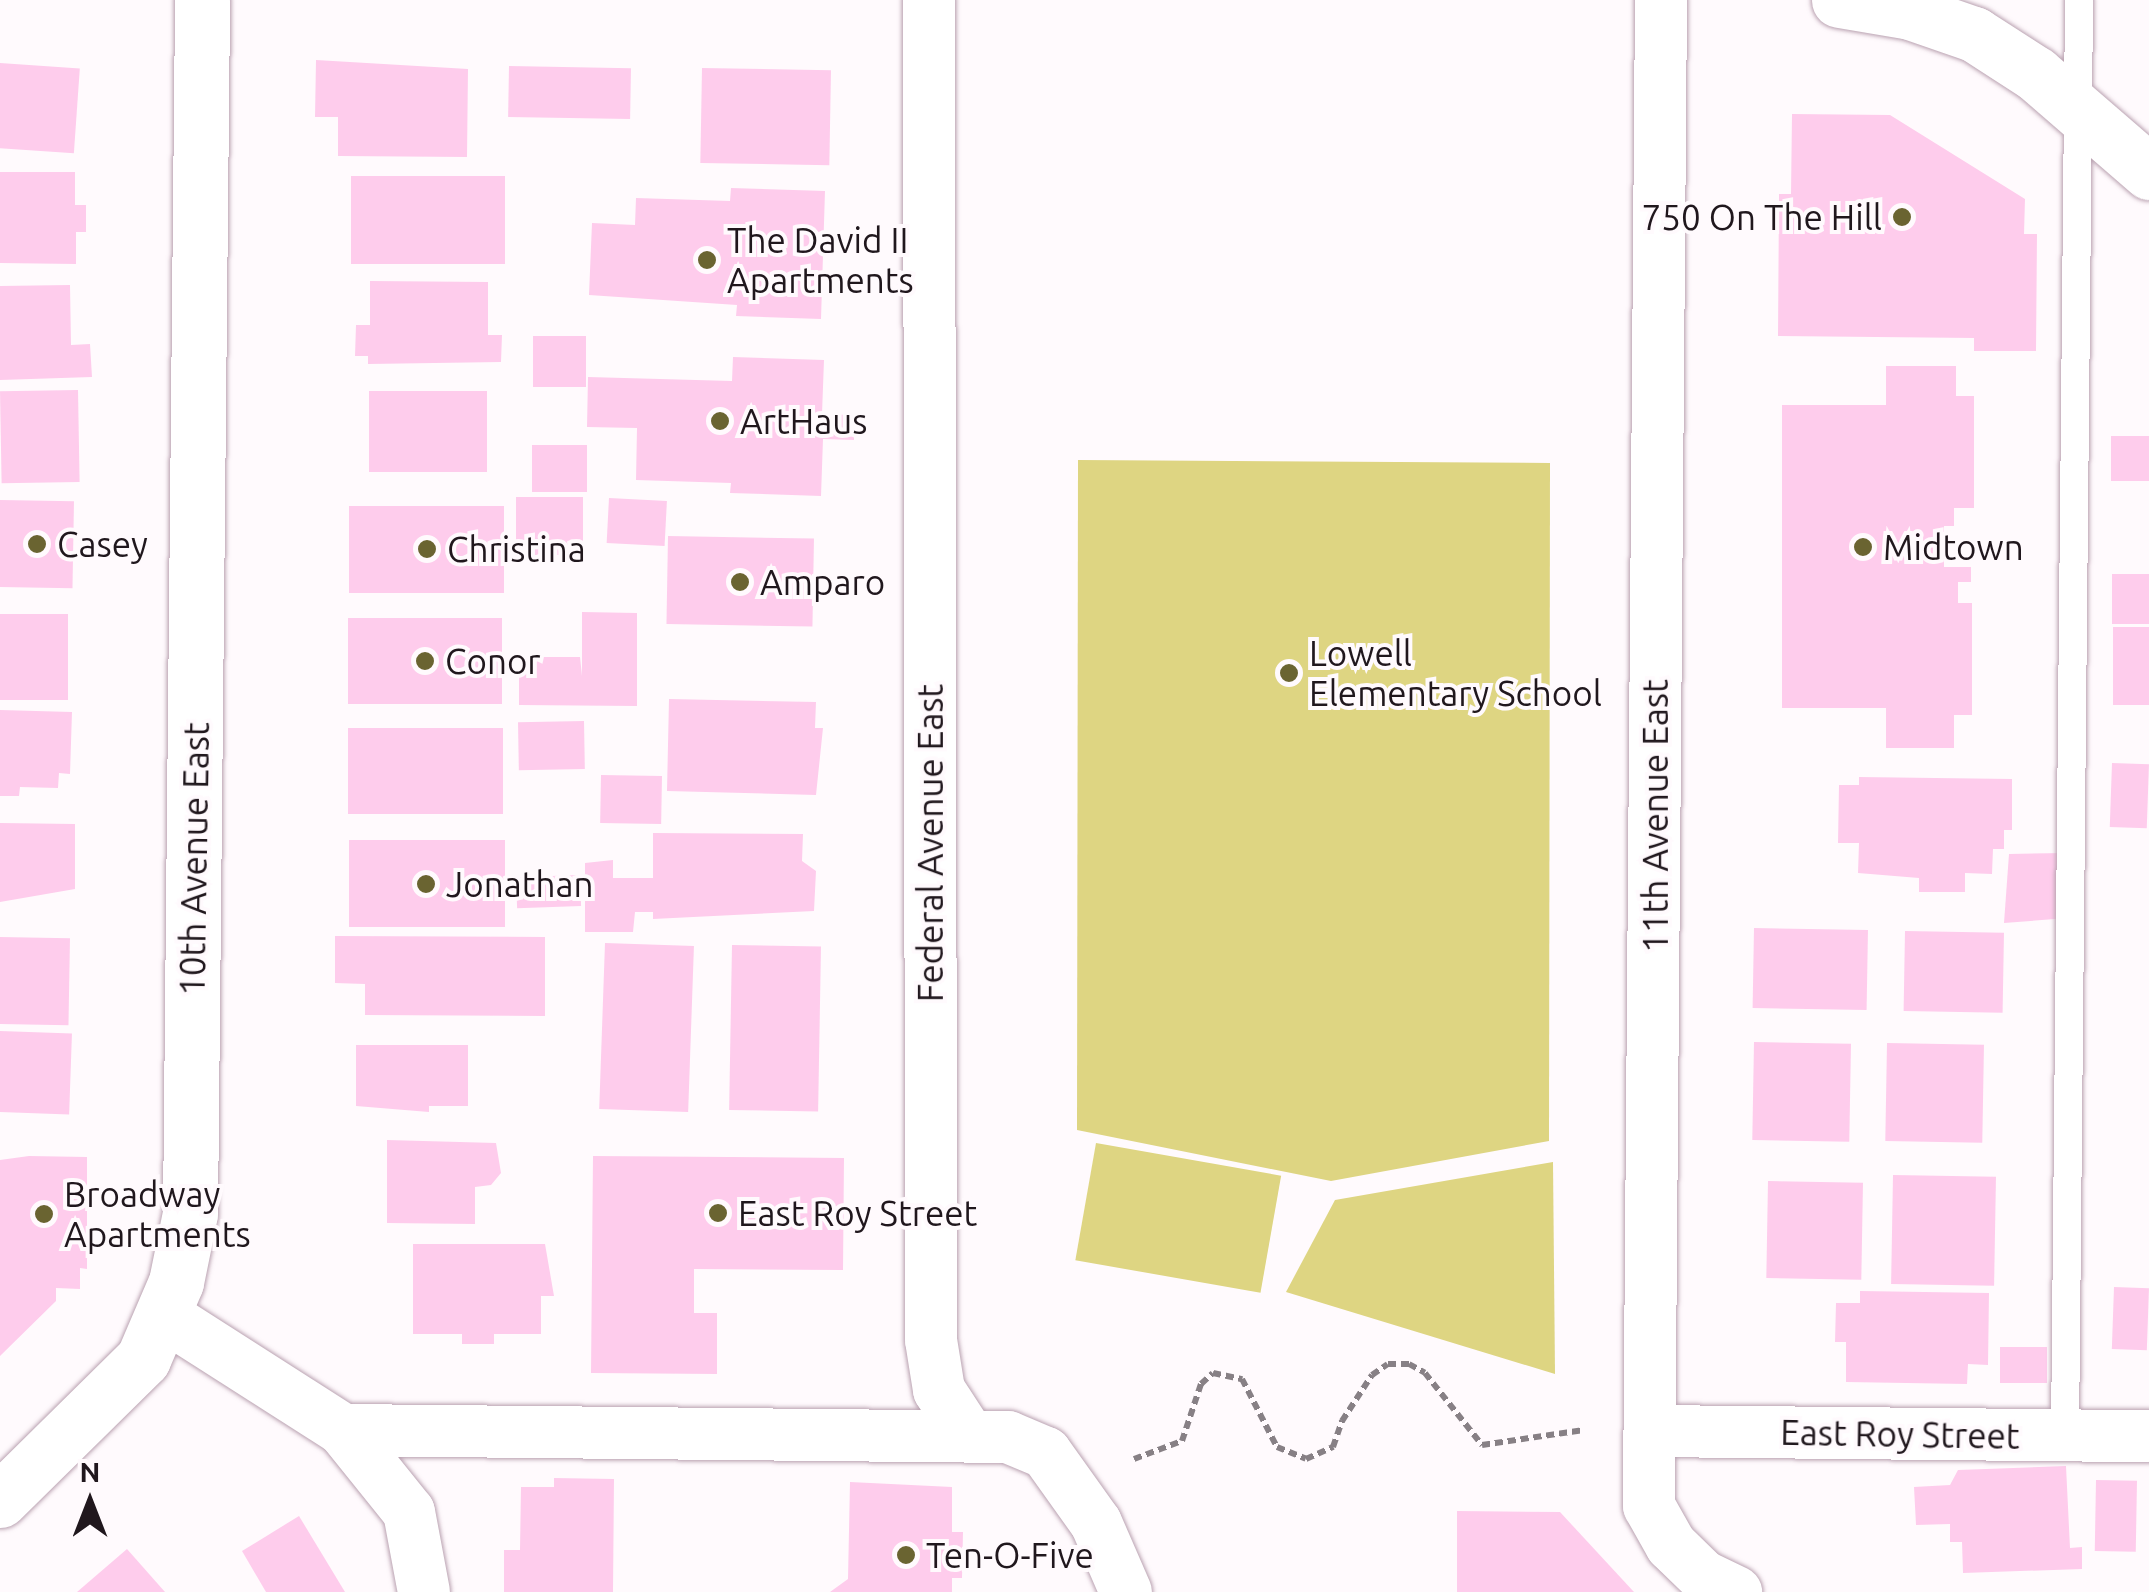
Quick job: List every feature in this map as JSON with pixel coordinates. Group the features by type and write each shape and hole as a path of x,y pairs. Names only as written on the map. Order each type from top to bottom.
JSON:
{"main road":[{"name":"10th Avenue East","path":"165,1316 184,1249 191,1179 202,0"},
{"path":"1838,0 1910,12 1974,34 2078,110 2149,172"},
{"path":"0,1500 124,1384 165,1316"}],"street":[{"name":"Federal Avenue East","path":"929,0 931,1340 939,1390 967,1434"},
{"name":"11th Avenue East","path":"1661,0 1650,1506 1671,1545 1703,1576 1736,1592"},
{"path":"165,1316 343,1430 409,1512 424,1592"},
{"path":"343,1430 1008,1437 1046,1453 1096,1523 1126,1592"},
{"name":"East Roy Street","path":"1651,1432 2149,1436"}],"lane":[{"path":"2065,1436 2079,0"}],"path":[{"path":"1134,1459 1182,1441 1201,1384 1213,1373 1242,1379 1277,1447 1306,1459 1333,1447 1342,1420 1372,1375 1388,1364 1409,1364 1425,1373 1482,1445 1584,1430"}],"shaded area":[{"path":"1078,460 1550,463 1549,1141 1331,1181 1077,1130"},
{"path":"1096,1143 1281,1176 1260,1293 1075,1260"},
{"path":"1553,1162 1555,1374 1286,1292 1335,1200"}],"building":[{"path":"316,60 468,69 467,157 338,156 338,117 315,117"},
{"path":"0,63 80,69 74,153 0,148"},
{"path":"509,66 631,68 630,119 508,117"},
{"path":"702,68 831,70 829,165 700,163"},
{"name":"750 On The Hill","path":"1792,114 1890,115 2025,199 2024,234 2037,234 2036,351 1974,351 1974,338 1778,336 1779,194 1791,194"},
{"path":"0,172 75,172 75,205 86,205 86,232 76,232 76,264 0,263"},
{"path":"351,176 505,176 505,264 351,264"},
{"name":"The David II Apartments","path":"731,188 825,191 821,319 736,316 737,305 589,295 592,223 635,225 636,198 730,201"},
{"path":"370,281 488,282 488,335 502,335 501,362 368,364 368,356 355,356 356,325 370,325"},
{"path":"70,285 71,345 90,344 92,377 0,380 0,286"},
{"path":"533,336 586,336 586,387 533,387"},
{"name":"ArtHaus","path":"733,357 824,360 822,414 854,415 854,440 823,439 821,496 730,493 731,483 636,480 637,428 587,427 588,377 732,381"},
{"name":"Midtown","path":"1886,366 1956,366 1956,396 1974,396 1974,508 1954,508 1954,526 1944,526 1944,567 1971,567 1971,582 1958,582 1958,603 1972,603 1972,715 1954,715 1954,748 1886,748 1886,708 1782,708 1782,405 1886,405"},
{"path":"78,390 80,482 2,483 0,391"},
{"path":"369,391 487,391 487,472 369,472"},
{"path":"2111,436 2149,436 2149,481 2111,481"},
{"path":"532,445 587,445 587,492 532,492"},
{"path":"516,497 583,497 583,555 516,555"},
{"path":"609,498 667,501 665,546 607,543"},
{"name":"Casey","path":"0,500 74,501 72,588 0,587"},
{"name":"Christina","path":"349,506 504,506 504,593 349,593"},
{"name":"Amparo","path":"668,536 814,539 812,627 666,624"},
{"path":"2112,574 2149,574 2149,624 2112,624"},
{"path":"582,612 637,613 637,706 519,705 519,657 580,657 582,676"},
{"path":"0,614 68,614 68,700 0,700"},
{"name":"Conor","path":"348,618 502,618 502,704 348,704"},
{"path":"2113,627 2149,627 2149,705 2113,705"},
{"path":"669,699 816,702 815,728 823,728 816,795 667,791"},
{"path":"0,710 72,712 70,774 59,773 58,788 20,787 19,796 0,796"},
{"path":"584,721 585,769 519,770 518,722"},
{"path":"348,728 503,728 503,814 348,814"},
{"path":"2112,763 2149,764 2147,828 2110,827"},
{"path":"601,775 662,776 661,824 600,823"},
{"path":"1859,777 2012,779 2012,830 2004,830 2004,849 1993,849 1992,874 1965,873 1965,892 1919,892 1919,878 1858,873 1859,843 1838,843 1839,785 1859,785"},
{"path":"0,823 75,824 75,889 0,902"},
{"path":"653,833 803,834 802,861 816,871 814,911 653,919 653,912 635,912 633,932 585,932 585,863 613,860 613,878 653,878"},
{"name":"Jonathan","path":"349,840 505,840 505,927 349,927"},
{"path":"2064,853 2068,918 2004,923 2009,854"},
{"path":"580,875 581,906 517,908 516,877"},
{"path":"1754,928 1868,930 1867,1010 1753,1008"},
{"path":"1905,931 2004,933 2003,1013 1904,1011"},
{"path":"335,936 545,937 545,1016 365,1015 365,984 335,983"},
{"path":"0,937 70,938 68,1025 0,1024"},
{"path":"605,943 694,946 688,1112 599,1109"},
{"path":"732,945 821,947 818,1112 729,1110"},
{"path":"0,1031 72,1034 69,1114 0,1112"},
{"path":"1754,1042 1851,1044 1849,1142 1752,1140"},
{"path":"1887,1043 1984,1045 1982,1143 1885,1141"},
{"path":"356,1045 468,1045 468,1106 429,1106 429,1112 356,1106"},
{"path":"387,1140 496,1143 501,1173 491,1185 475,1187 475,1224 387,1223"},
{"name":"East Roy Street","path":"593,1156 844,1158 843,1270 694,1269 694,1313 717,1313 717,1374 591,1373"},
{"name":"Broadway Apartments","path":"87,1157 87,1269 80,1268 80,1289 56,1288 56,1301 0,1356 0,1160"},
{"path":"1893,1175 1996,1177 1994,1286 1891,1284"},
{"path":"1768,1181 1863,1183 1861,1280 1766,1278"},
{"path":"413,1244 545,1244 554,1296 541,1296 541,1334 494,1334 494,1344 462,1344 462,1334 413,1334"},
{"path":"2114,1287 2149,1288 2147,1350 2112,1349"},
{"path":"1860,1291 1989,1293 1988,1365 1968,1364 1967,1384 1846,1382 1846,1342 1835,1342 1836,1303 1860,1303"},
{"path":"2000,1347 2047,1347 2047,1383 2000,1383"},
{"path":"2066,1466 2070,1548 2082,1547 2082,1569 1963,1573 1962,1542 1950,1542 1950,1524 1916,1525 1914,1487 1950,1485 1958,1470"},
{"path":"554,1478 614,1479 613,1592 504,1592 504,1550 520,1550 521,1487 554,1487"},
{"path":"2096,1480 2137,1481 2136,1552 2095,1551"},
{"name":"Ten-O-Five","path":"850,1482 952,1487 952,1532 963,1532 962,1578 952,1578 952,1592 830,1592 848,1579"},
{"path":"1457,1511 1560,1512 1634,1592 1457,1592"},
{"path":"299,1516 345,1592 266,1592 242,1551"},
{"path":"127,1549 165,1592 77,1592"}],"place":[{"name":"750 On The Hill","path":"1902,217"},
{"name":"The David II Apartments","path":"707,260"},
{"name":"ArtHaus","path":"720,421"},
{"name":"Casey","path":"37,544"},
{"name":"Midtown","path":"1863,547"},
{"name":"Christina","path":"427,549"},
{"name":"Amparo","path":"740,582"},
{"name":"Conor","path":"425,661"},
{"name":"Lowell Elementary School","path":"1289,673"},
{"name":"Jonathan","path":"426,884"},
{"name":"East Roy Street","path":"718,1213"},
{"name":"Broadway Apartments","path":"44,1214"},
{"name":"Ten-O-Five","path":"906,1555"}]}
